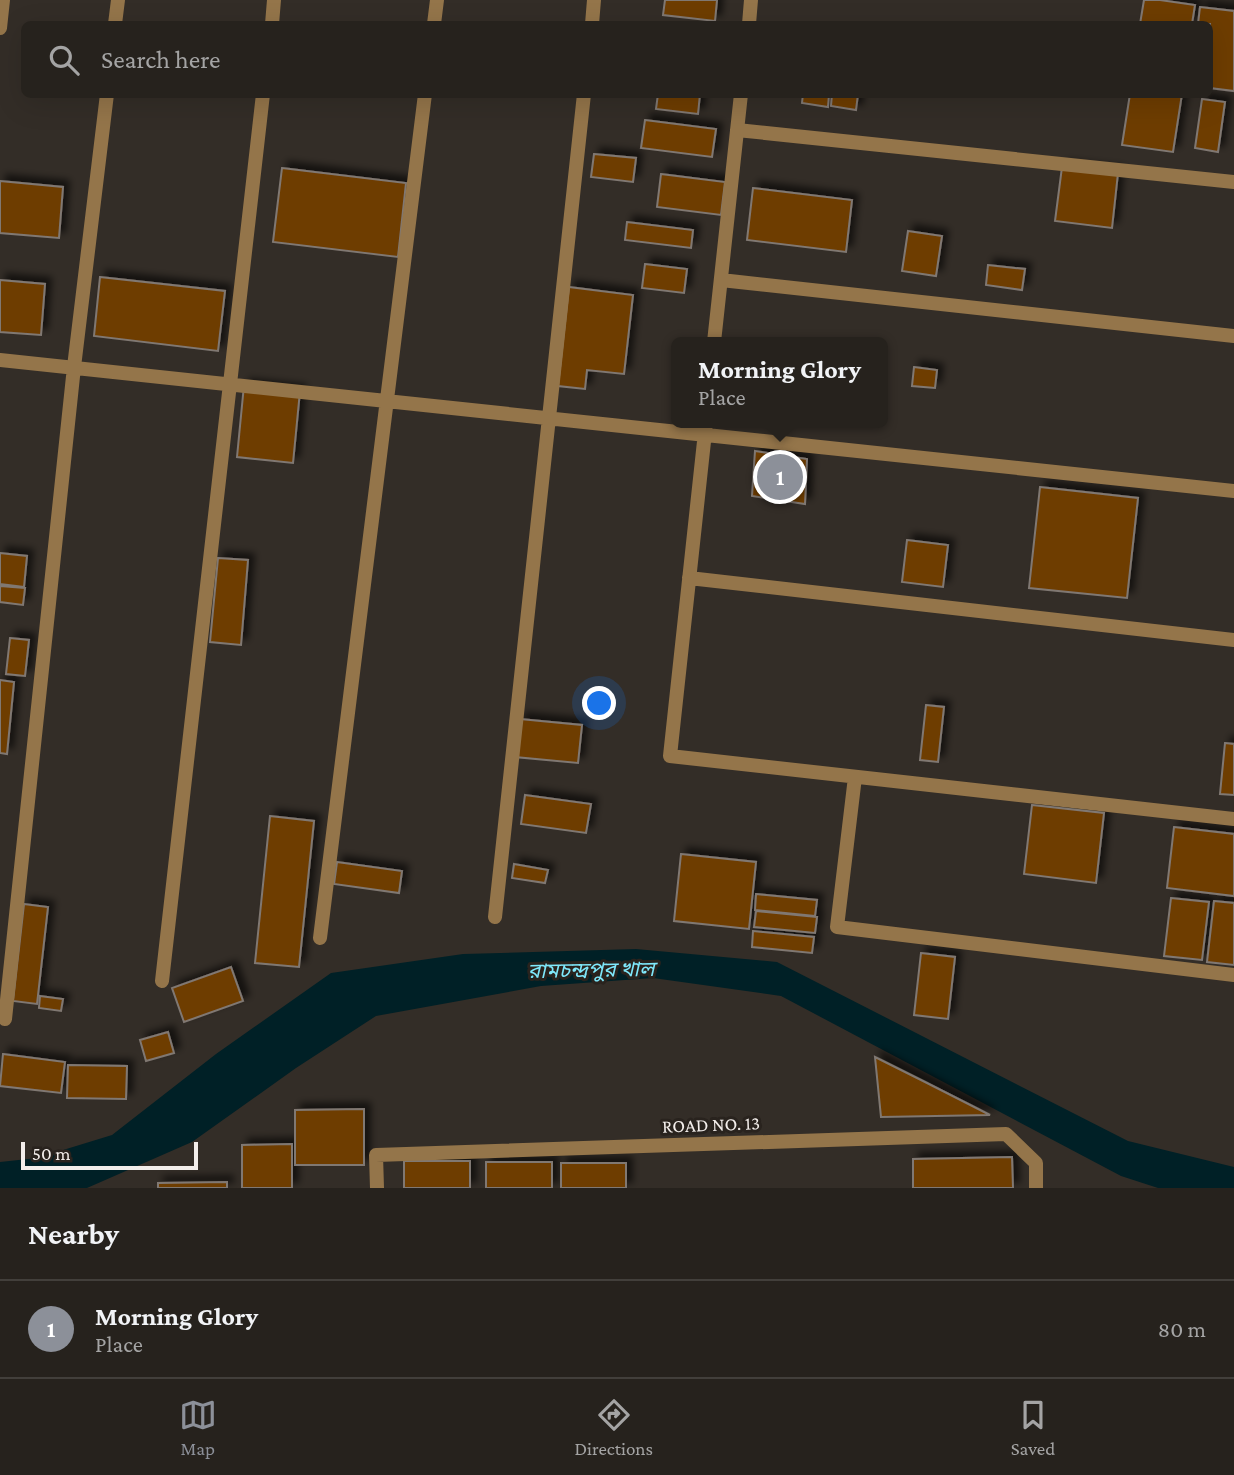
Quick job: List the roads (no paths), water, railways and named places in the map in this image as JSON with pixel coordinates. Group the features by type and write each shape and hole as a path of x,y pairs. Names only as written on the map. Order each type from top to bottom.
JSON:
{"street":[{"path":"0,28 3,0"},
{"path":"115,21 118,0"},
{"path":"272,21 274,0"},
{"path":"434,21 437,0"},
{"path":"592,21 594,0"},
{"path":"749,21 751,0"},
{"path":"5,1019 74,368 107,98"},
{"path":"162,981 264,98"},
{"path":"320,938 425,98"},
{"path":"495,917 584,98"},
{"path":"715,337 741,98"},
{"path":"737,130 1234,182"},
{"path":"721,280 1234,336"},
{"path":"0,360 549,418 671,427"},
{"path":"1234,491 705,429 670,756 1234,819"},
{"path":"689,578 1234,640"},
{"path":"855,777 837,927 1234,975"},
{"name":"ROAD NO. 13","path":"377,1188 376,1154 1006,1134 1035,1163 1036,1188"}],"water":[{"name":"রামচন্দ্রপুর খাল","path":"636,949 777,962 1128,1141 1234,1167 1234,1188 1158,1188 1121,1176 781,996 653,978 541,986 376,1016 296,1068 192,1142 87,1188 0,1188 0,1162 37,1158 112,1135 216,1054 331,973 463,954"}],"place":[{"name":"Morning Glory","path":"780,477"}]}
